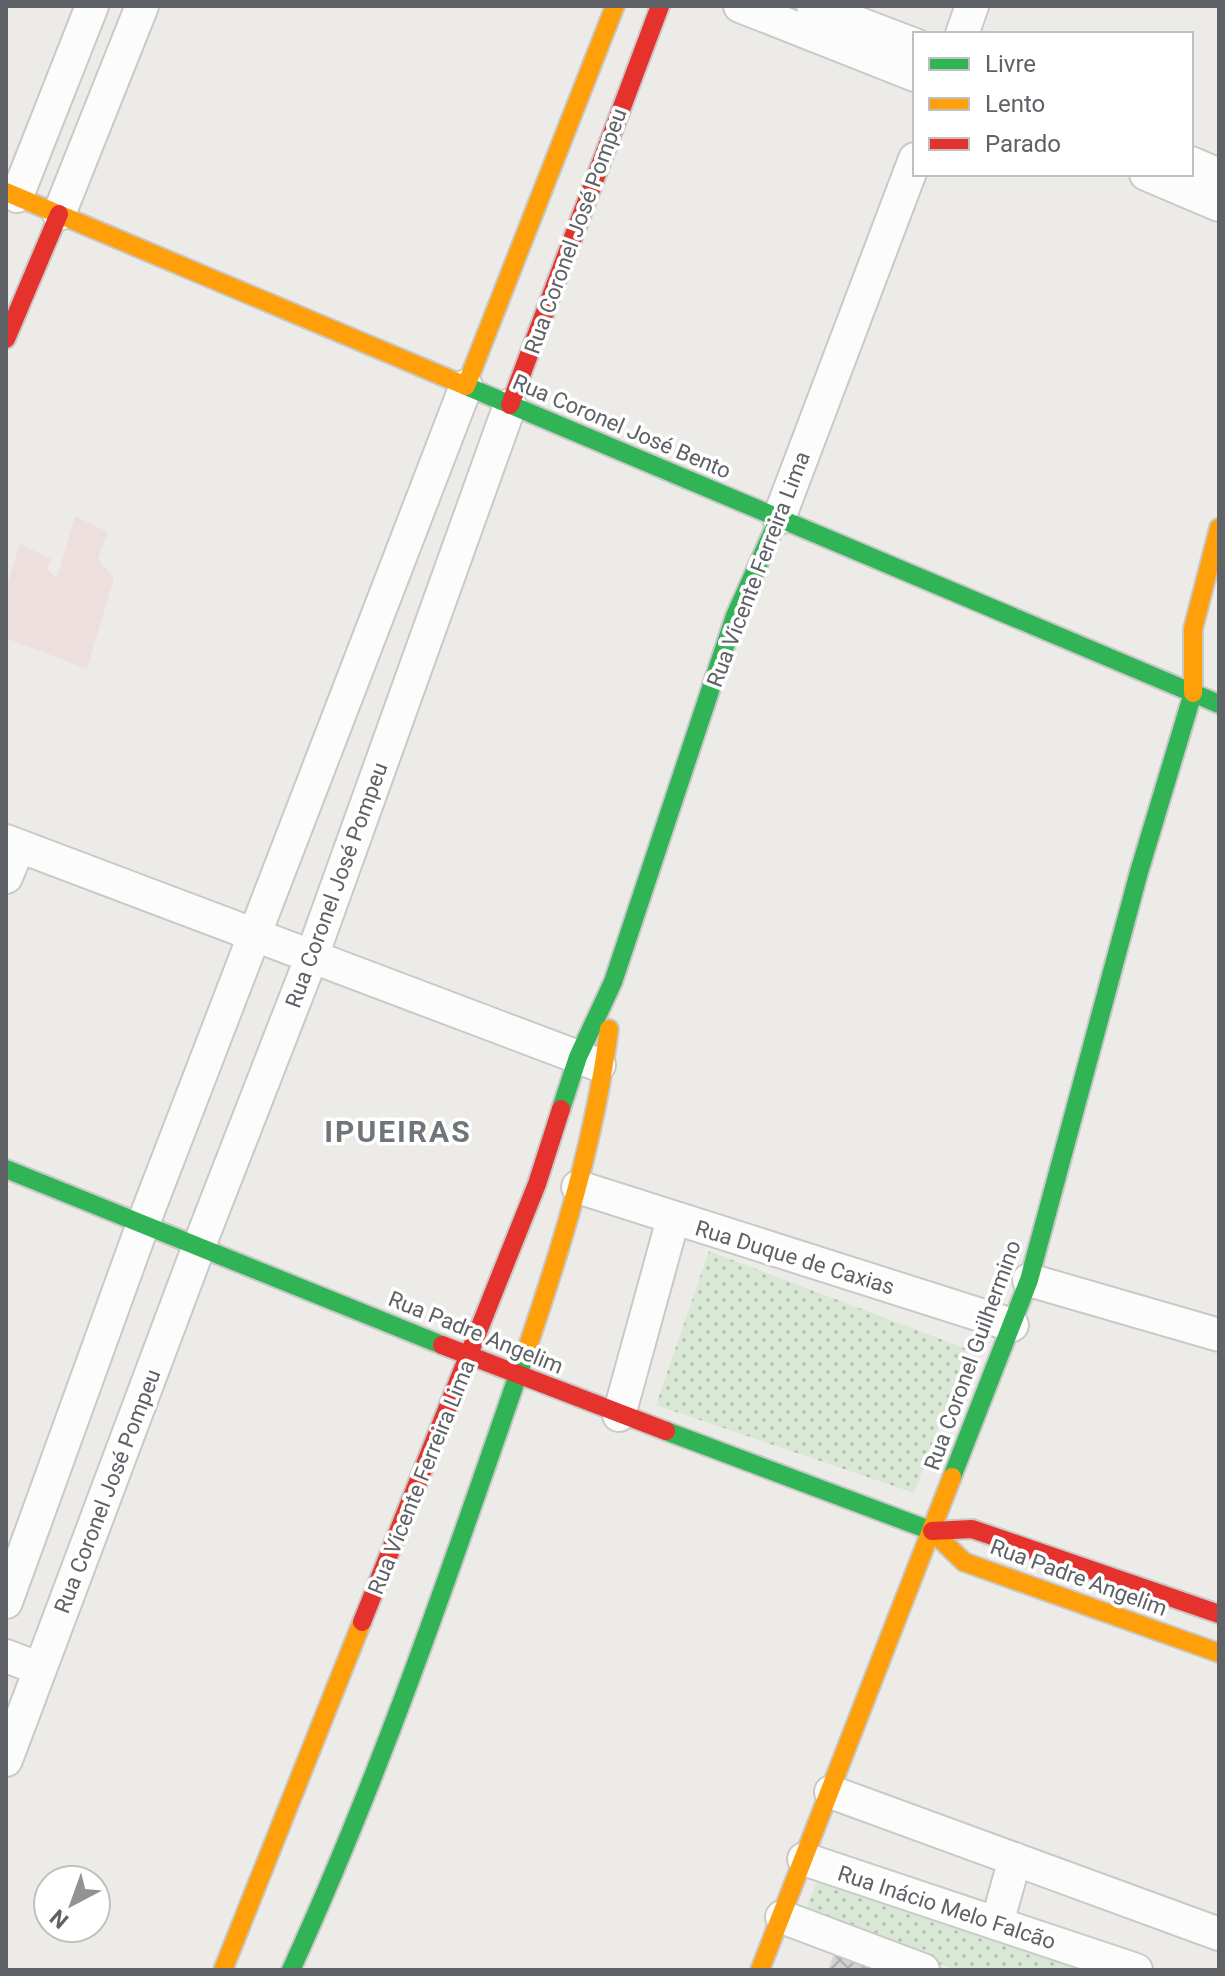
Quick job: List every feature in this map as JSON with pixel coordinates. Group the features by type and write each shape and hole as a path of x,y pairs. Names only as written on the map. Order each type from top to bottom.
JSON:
{"street":[{"path":"11,199 92,6"},
{"path":"6,339 142,6"},
{"name":"Rua Coronel José Pompeu","path":"6,1602 143,1224 615,6"},
{"name":"Rua Coronel José Pompeu","path":"6,1760 199,1246 312,956 510,405 660,6"},
{"path":"740,6 913,74"},
{"path":"813,6 913,44"},
{"path":"963,32 972,6"},
{"name":"Rua Vicente Ferreira Lima","path":"291,1970 309,1917 384,1733 517,1375 578,1187 592,1062 613,982 735,616 779,518 913,164"},
{"path":"1193,164 1219,175"},
{"path":"1151,176 1219,205"},
{"name":"Rua Coronel José Bento","path":"11,199 59,214 1219,704"},
{"name":"Rua Coronel Guilhermino","path":"1193,693 1193,629 1219,528"},
{"name":"Rua Coronel Guilhermino","path":"760,1970 1029,1280 1139,872 1193,693 1210,667"},
{"path":"6,877 12,844 592,1062"},
{"name":"Rua Vicente Ferreira Lima","path":"223,1970 259,1894 399,1552 537,1184 592,1062 613,982"},
{"name":"Rua Padre Angelim","path":"6,1169 619,1415 932,1531 964,1562 1219,1653"},
{"name":"Rua Duque de Caxias","path":"578,1187 1012,1325"},
{"path":"619,1415 673,1219"},
{"path":"1029,1280 1219,1335"},
{"name":"Rua Padre Angelim","path":"932,1531 972,1529 1219,1614"},
{"path":"1071,1600 1082,1567"},
{"path":"6,1656 40,1669"},
{"path":"831,1792 1219,1934"},
{"name":"Rua Inácio Melo Falcão","path":"804,1859 1136,1970"},
{"path":"997,1923 1015,1859"},
{"path":"782,1917 923,1970"}],"shaded area":[{"path":"75,516 108,532 98,559 114,578 87,669 6,638 6,588 20,544 51,559 47,569 57,578"}],"green space":[{"path":"709,1251 967,1349 914,1493 656,1405"},
{"path":"817,1881 1092,1970 956,1970 804,1915"}],"building":[{"path":"837,1947 878,1968 877,1970 829,1970"}],"traffic: fast":[{"path":"466,386 1219,704"},
{"path":"561,1109 578,1057 613,982 735,616 779,518"},
{"path":"952,1477 1029,1280 1139,872 1193,693"},
{"path":"6,1169 442,1345"},
{"path":"291,1970 388,1739 528,1346"},
{"path":"666,1431 932,1531"}],"traffic: slow":[{"path":"466,386 615,6"},
{"path":"6,192 466,386"},
{"path":"1193,693 1193,629 1219,528"},
{"path":"528,1346 576,1190 595,1110 609,1029"},
{"path":"760,1970 952,1477"},
{"path":"932,1531 964,1562 1219,1653"},
{"path":"223,1970 362,1622"}],"traffic: jam":[{"path":"510,405 660,6"},
{"path":"6,339 59,214"},
{"path":"362,1622 537,1184 561,1109"},
{"path":"442,1345 666,1431"},
{"path":"932,1531 972,1529 1219,1614"}],"district":[{"name":"IPUEIRAS","path":"398,1132"}]}
